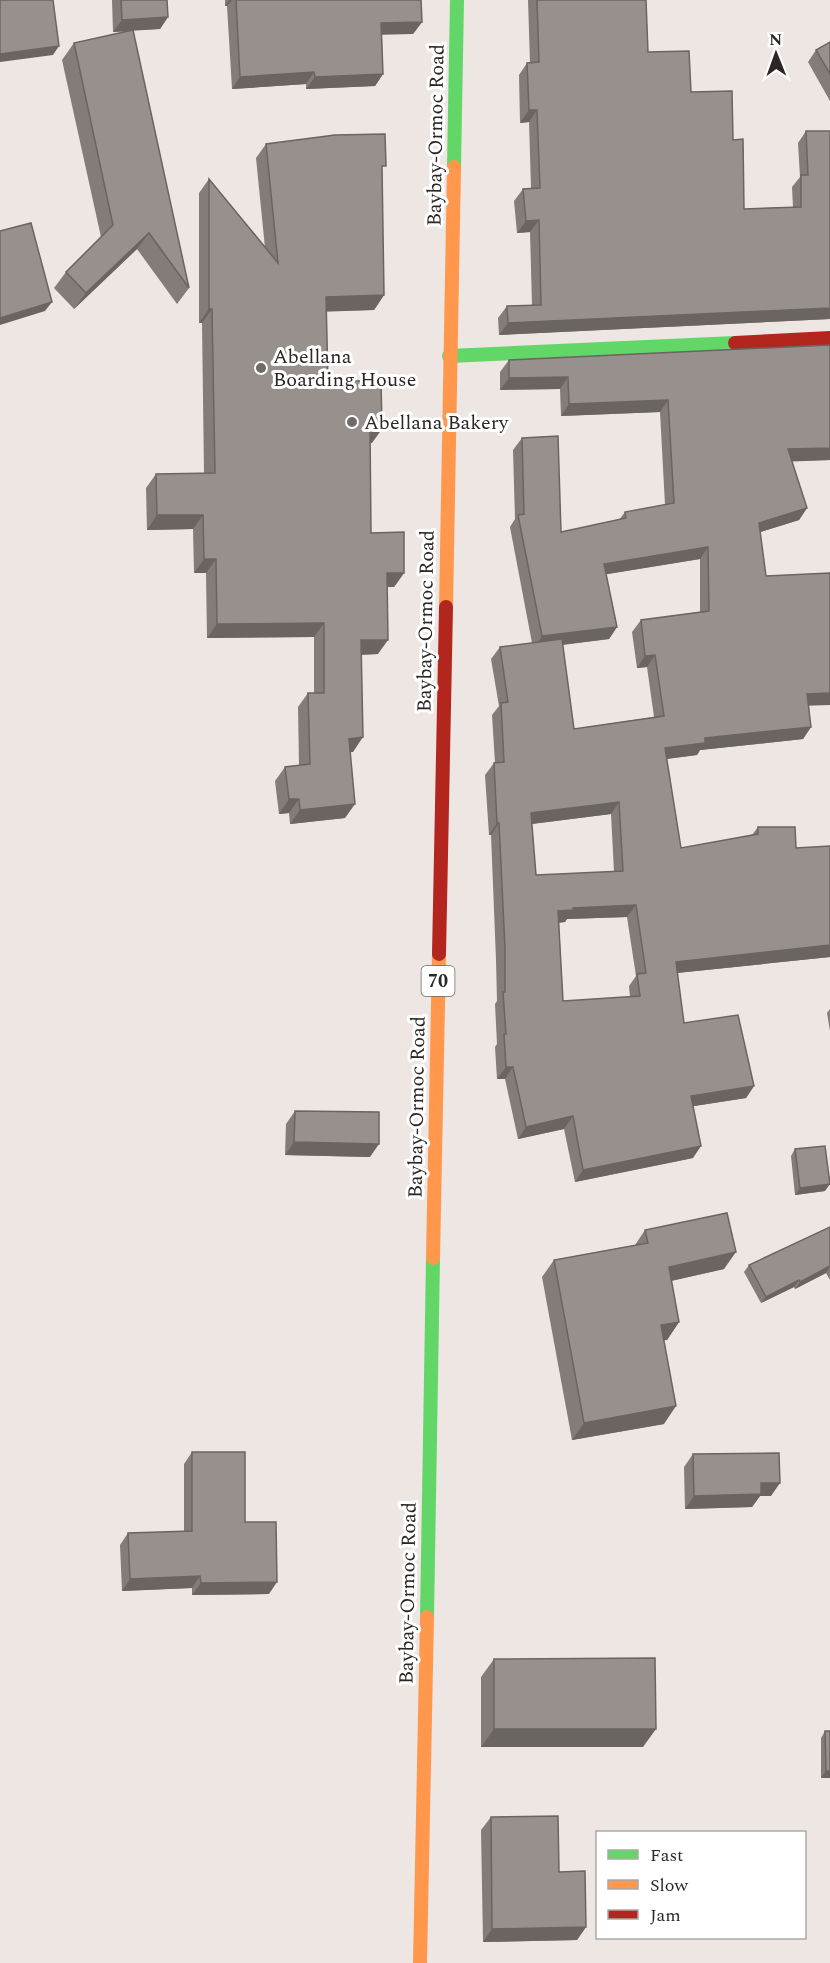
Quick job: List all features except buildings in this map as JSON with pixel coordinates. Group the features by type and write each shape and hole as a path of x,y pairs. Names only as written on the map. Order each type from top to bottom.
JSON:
{"main road":[{"name":"Baybay-Ormoc Road","path":"420,1963 457,0"},
{"path":"449,356 830,338"}],"traffic: fast":[{"path":"454,167 457,0"},
{"path":"449,356 735,343"},
{"path":"427,1617 433,1258"}],"traffic: slow":[{"path":"446,607 454,167"},
{"path":"433,1258 439,954"},
{"path":"420,1963 427,1617"}],"traffic: jam":[{"path":"735,343 830,338"},
{"path":"439,954 446,607"}],"place":[{"name":"Abellana Boarding House","path":"261,368"},
{"name":"Abellana Bakery","path":"352,422"}]}
